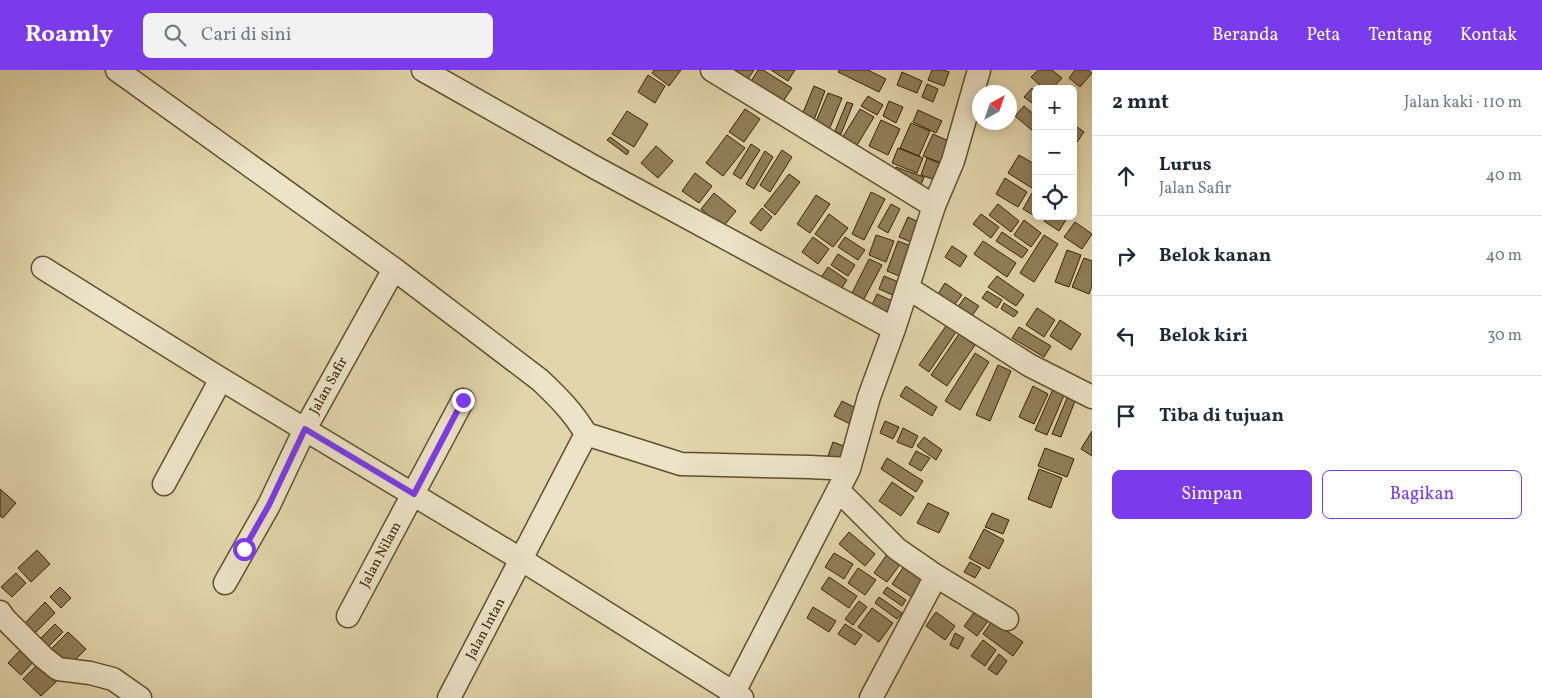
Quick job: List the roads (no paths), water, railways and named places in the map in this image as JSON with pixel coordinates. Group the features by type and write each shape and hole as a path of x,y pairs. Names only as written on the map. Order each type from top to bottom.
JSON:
{"street":[{"path":"117,70 394,270 540,380 562,400 578,420 586,434 681,464 849,469"},
{"path":"423,70 596,168 894,329"},
{"path":"712,70 934,206"},
{"path":"43,268 221,379 522,560 735,696 849,469 869,397 908,288 934,206 952,161 980,70"},
{"name":"Jalan Safir","path":"225,583 269,505 305,429 394,270"},
{"path":"908,288 1029,365 1092,397"},
{"path":"164,484 221,379"},
{"name":"Jalan Nilam","path":"348,616 463,400"},
{"name":"Jalan Intan","path":"449,698 586,434"},
{"path":"838,490 897,549 936,576 1007,620"},
{"path":"871,698 936,576"},
{"path":"0,612 43,657 58,669 90,673 114,679 140,698"}]}
